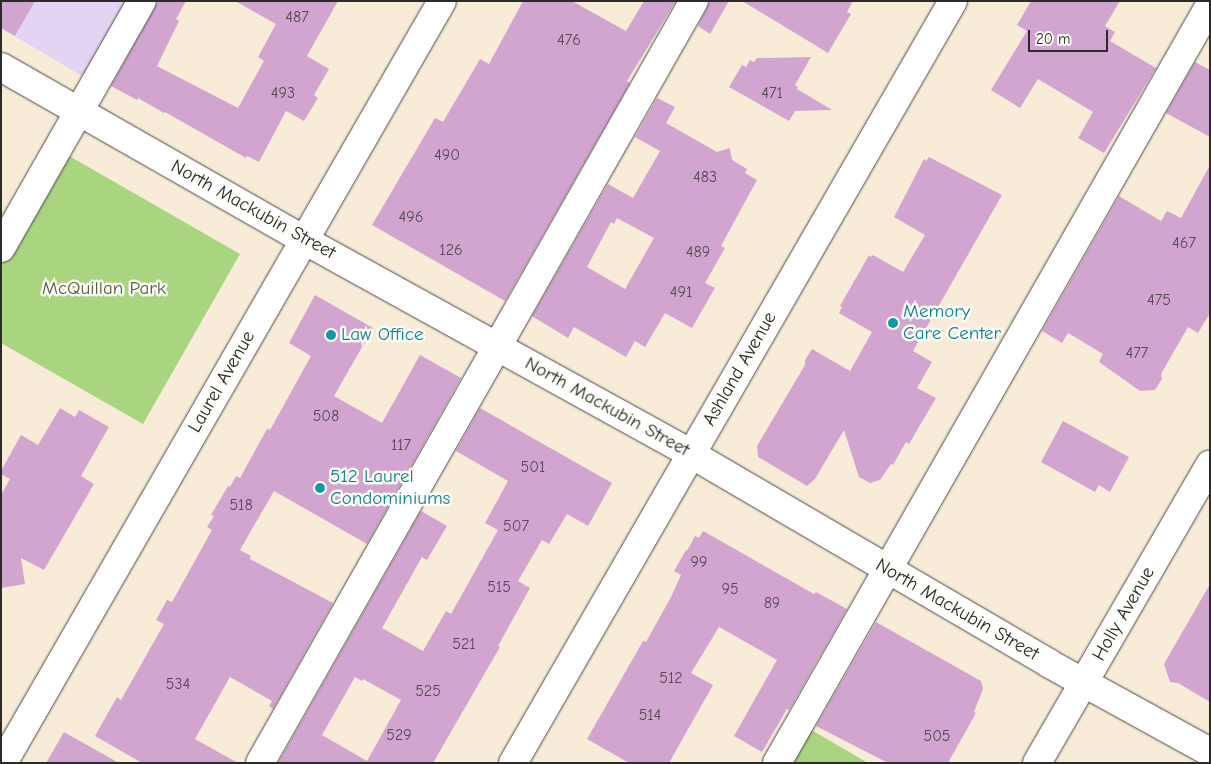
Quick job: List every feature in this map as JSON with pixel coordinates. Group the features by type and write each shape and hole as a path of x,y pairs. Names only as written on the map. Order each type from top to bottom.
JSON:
{"street":[{"path":"1,248 142,1"},
{"name":"Laurel Avenue","path":"3,763 442,1"},
{"path":"260,763 496,345 694,1"},
{"name":"Ashland Avenue","path":"513,763 954,1"},
{"path":"777,763 1210,5"},
{"name":"North Mackubin Street","path":"1,67 304,240 691,454 1084,683 1210,752"},
{"name":"Holly Avenue","path":"1038,763 1210,464"}],"shaded area":[{"path":"1,1 131,1 87,79 1,28"}],"green space":[{"name":"McQuillan Park","path":"64,153 240,254 143,424 1,343 1,263"},
{"path":"808,728 868,763 787,763"}],"building":[{"path":"1,1 35,1 15,36 1,28"},
{"path":"158,1 186,1 176,19 179,21 157,66 238,108 264,61 258,57 276,24 235,1 338,1 307,56 329,69 314,95 318,98 304,121 286,111 259,162 247,156 246,158 165,112 111,86"},
{"path":"523,1 572,1 626,31 644,1 676,1 627,81 630,83 505,301 372,225 435,118 443,122 480,59 489,64"},
{"path":"710,1 729,1 710,34 698,26"},
{"path":"742,1 853,1 847,12 851,14 828,53"},
{"path":"1031,1 1120,1 1105,26 1115,32 1110,41 1156,68 1104,153 1078,138 1093,112 1038,79 1020,108 991,90 1027,31 1017,25"},
{"path":"811,57 795,85 798,87 797,89 832,110 795,111 789,121 729,87 742,65 746,67 750,60 754,62 757,58"},
{"path":"1195,62 1210,70 1210,137 1166,113"},
{"path":"657,98 675,107 666,123 717,152 730,148 732,160 747,169 745,173 757,180 721,246 725,248 705,283 715,288 692,328 665,313 645,347 635,341 626,357 574,327 568,338 532,316 608,184 633,198 660,151 635,137","holes":["617,218 654,238 625,289 587,267 611,222 614,224"]},
{"name":"Memory Care Center","path":"929,157 1002,195 913,351 932,362 917,388 936,398 909,444 906,442 893,465 891,464 880,480 870,483 859,477 844,430 815,479 807,486 758,457 757,446 805,365 805,360 812,349 850,371 872,332 839,313 842,307 840,306 869,255 871,257 873,255 903,272 925,235 894,217 924,159 926,161"},
{"path":"1210,165 1210,313 1198,333 1188,327 1161,374 1162,379 1155,390 1140,391 1099,362 1103,354 1068,333 1062,343 1042,331 1119,196 1161,221 1167,211 1181,218"},
{"path":"315,295 373,328 334,396 382,423 420,355 461,378 367,544 274,491 240,550 251,556 250,559 333,603 273,709 269,706 272,701 230,677 195,739 238,763 142,763 95,736 117,697 121,700 164,624 156,620 167,600 172,602 212,530 207,527 214,516 211,515 228,486 230,487 236,476 240,478 267,429 270,430 311,356 289,343"},
{"path":"60,408 75,417 79,410 109,427 81,476 94,484 44,570 21,558 25,584 1,588 1,495 10,479 1,474 1,471 21,435 38,445"},
{"path":"480,408 612,483 588,526 567,514 549,544 542,540 518,581 530,588 498,646 500,647 433,763 278,763 421,511 447,526 427,560 422,557 382,628 423,651 446,611 451,614 498,530 485,523 508,481 456,451","holes":["355,677 362,681 363,679 401,700 367,761 322,735"]},
{"path":"1063,421 1129,457 1110,492 1099,485 1095,492 1041,462"},
{"path":"703,531 814,594 816,592 847,609 789,710 787,709 762,752 734,736 777,660 719,627 691,673 713,685 669,763 629,763 587,739 643,641 646,642 671,597 681,575 674,571 695,536 699,538"},
{"path":"1210,584 1210,702 1178,683 1170,682 1164,664"},
{"path":"876,622 981,681 983,689 974,712 976,713 948,763 888,763 816,726"},
{"path":"64,732 119,763 46,763"}],"place":[{"name":"Memory Care Center","path":"893,323"},
{"name":"Law Office","path":"331,335"},
{"name":"512 Laurel Condominiums","path":"320,488"}]}
